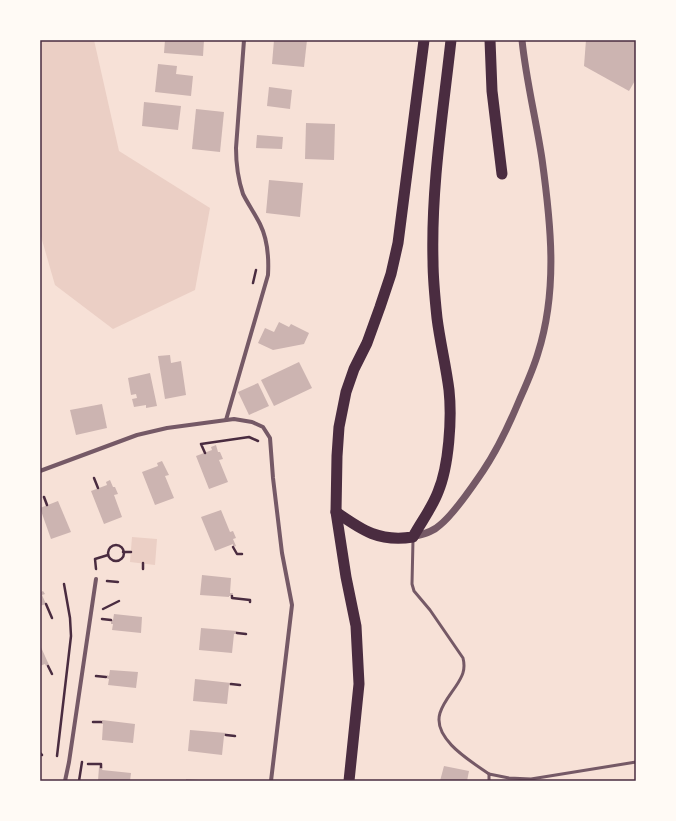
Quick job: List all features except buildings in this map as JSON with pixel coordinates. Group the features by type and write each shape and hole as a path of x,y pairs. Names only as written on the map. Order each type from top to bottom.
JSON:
{"highway":[{"path":"349,781 359,684 356,626 346,576 336,512 336,456 339,427 346,392 354,369 367,343 380,307 391,274 398,243 424,40"},
{"path":"336,512 359,528 372,534 399,539 413,537 438,492 446,464 449,428 449,391 437,318 433,261 433,218 451,40"},
{"path":"490,40 492,91 502,174"}],"street":[{"path":"226,420 268,275 269,254 260,224 244,195 238,177 236,162 244,40"},
{"path":"413,537 427,533 440,525 475,483 494,454 530,376 544,331 549,302 551,277 552,248 550,220 542,158 522,40"},
{"path":"40,471 137,435 167,428 234,419 252,422 263,427 270,438 278,524 292,605 271,781"},
{"path":"65,781 96,579"}],"lane":[{"path":"413,537 412,584 414,591 430,610 463,658 465,665 461,678 444,703 440,712 439,724 445,736 456,749 489,774 509,778 531,779 636,762"},
{"path":"489,774 489,781"}],"path":[{"path":"251,291 257,268"},
{"path":"205,453 201,444 249,437 259,443"},
{"path":"94,478 98,488"},
{"path":"44,497 48,505"},
{"path":"124,552 123,558 118,561 113,561 109,557 108,551 113,546 117,546 124,552 131,552"},
{"path":"233,547 237,554 242,554"},
{"path":"142,569 143,564"},
{"path":"109,581 118,582"},
{"path":"57,760 71,636 70,618 64,584"},
{"path":"232,596 232,598 250,600 250,602"},
{"path":"46,604 52,618"},
{"path":"102,619 111,620"},
{"path":"237,633 246,634"},
{"path":"48,666 52,674"},
{"path":"96,676 106,677"},
{"path":"231,684 240,685"},
{"path":"93,722 102,722"},
{"path":"226,735 235,736"},
{"path":"88,764 101,764 101,767"}],"shaded area":[{"path":"40,40 94,40 119,151 210,208 195,290 113,329 55,285 40,233"},
{"path":"132,537 157,539 155,565 130,562"}]}
